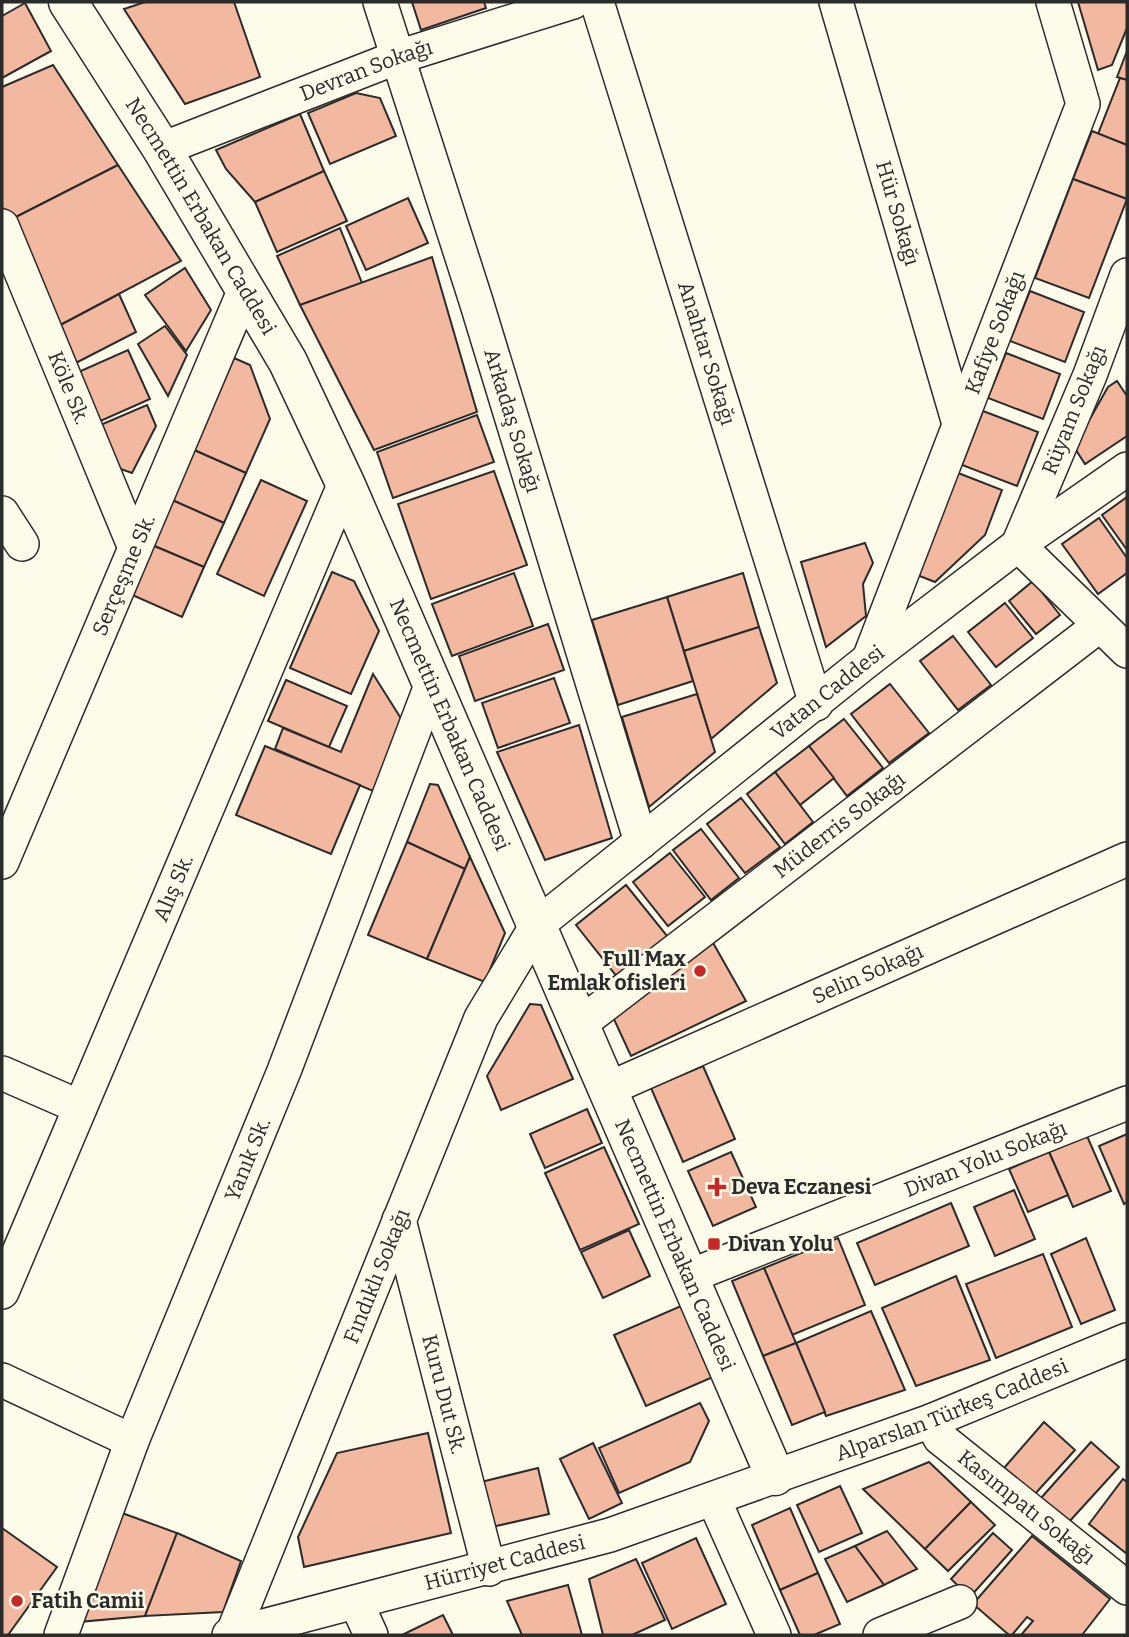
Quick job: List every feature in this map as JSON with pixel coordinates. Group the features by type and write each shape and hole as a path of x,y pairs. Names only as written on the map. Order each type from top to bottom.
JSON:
{"main road":[{"name":"Necmettin Erbakan Caddesi","path":"68,2 162,149 288,362 345,482 775,1476"}],"street":[{"name":"Arkadaş Sokağı","path":"380,2 484,327 641,842"},
{"name":"Devran Sokağı","path":"162,149 398,57 573,2"},
{"name":"Anahtar Sokağı","path":"597,2 816,704"},
{"name":"Hür Sokağı","path":"836,2 959,424"},
{"name":"Kafiye Sokağı","path":"868,660 1083,104 1052,2"},
{"name":"Köle Sk.","path":"2,226 135,548"},
{"name":"Rüyam Sokağı","path":"1017,545 1090,375 1127,275"},
{"name":"Serçeşme Sk.","path":"2,862 245,289"},
{"path":"1090,375 1127,351"},
{"name":"Vatan Caddesi","path":"537,925 868,660 1017,545 1127,470"},
{"name":"Alış Sk.","path":"2,1292 345,482"},
{"path":"2,513 22,544"},
{"path":"1017,545 1127,651"},
{"name":"Müderris Sokağı","path":"580,1024 1101,625"},
{"name":"Yanık Sk.","path":"61,1635 132,1441 284,1071 432,683"},
{"name":"Selin Sokağı","path":"608,1089 1127,859"},
{"name":"Fındıklı Sokağı","path":"230,1635 481,1018 537,925"},
{"path":"2,1073 80,1107"},
{"name":"Divan Yolu Sokağı","path":"690,1276 1127,1103"},
{"name":"Kuru Dut Sk.","path":"399,1220 489,1569"},
{"name":"Alparslan Türkeş Caddesi","path":"775,1476 930,1421 1127,1340"},
{"path":"2,1380 132,1441"},
{"name":"Kasımpatı Sokağı","path":"930,1421 940,1438 1127,1588"},
{"name":"Hürriyet Caddesi","path":"230,1635 610,1535 775,1476"},
{"path":"714,1500 774,1635"},
{"path":"356,1602 371,1635"},
{"path":"880,1635 960,1602"}],"building":[{"path":"145,2 234,2 260,77 185,104 124,9"},
{"path":"412,2 484,2 486,8 421,30"},
{"path":"1078,2 1127,2 1127,28 1112,65 1098,70"},
{"path":"25,3 51,51 2,78 2,16"},
{"path":"1127,51 1127,80 1117,77"},
{"path":"53,65 118,165 8,221 2,206 2,87"},
{"path":"1120,78 1127,80 1127,145 1098,134"},
{"path":"356,93 380,98 396,136 330,164 308,113"},
{"path":"300,114 324,171 255,202 226,169 216,150"},
{"path":"1092,131 1127,145 1127,199 1073,179"},
{"path":"118,165 181,261 51,330 8,221"},
{"path":"324,171 347,221 277,252 255,202"},
{"path":"1073,179 1127,199 1089,298 1035,278"},
{"path":"408,198 428,243 366,270 346,226"},
{"path":"340,228 362,283 300,305 277,256"},
{"path":"432,257 477,412 374,450 300,305"},
{"path":"185,268 211,310 186,351 145,295"},
{"path":"1030,291 1084,312 1065,362 1010,341"},
{"path":"119,294 136,332 66,368 51,330"},
{"path":"165,326 187,355 168,396 138,344"},
{"path":"128,350 150,399 96,423 74,374"},
{"path":"1006,353 1060,374 1043,419 988,398"},
{"path":"234,358 250,365 270,419 246,473 194,450"},
{"path":"1117,381 1127,396 1127,436 1085,464 1074,447 1108,387"},
{"path":"147,405 156,426 132,473 115,467 98,426"},
{"path":"983,411 1038,432 1017,486 962,465"},
{"path":"477,415 494,462 393,498 377,452"},
{"path":"194,450 246,473 224,523 172,500"},
{"path":"494,471 527,565 431,599 398,504"},
{"path":"958,473 1002,490 985,535 935,582 917,575"},
{"path":"261,480 307,501 264,596 217,574"},
{"path":"1127,497 1127,550 1102,515"},
{"path":"172,500 224,523 204,567 152,545"},
{"path":"1099,518 1127,558 1127,573 1098,594 1062,544"},
{"path":"865,543 873,563 863,584 866,616 826,647 801,562"},
{"path":"152,545 204,567 182,617 130,594"},
{"path":"332,572 354,581 379,631 351,694 290,668"},
{"path":"514,573 533,626 452,656 432,604"},
{"path":"743,573 759,627 684,651 667,597"},
{"path":"1033,581 1060,615 1036,634 1009,601"},
{"path":"667,597 693,681 618,705 592,620"},
{"path":"1005,603 1033,638 996,667 968,632"},
{"path":"548,624 564,670 475,701 459,656"},
{"path":"759,627 777,683 711,739 684,651"},
{"path":"953,636 991,685 958,710 920,661"},
{"path":"373,674 402,720 373,791 275,749 283,728 341,752"},
{"path":"554,678 570,723 498,748 482,703"},
{"path":"286,680 347,706 329,747 268,721"},
{"path":"890,684 929,733 889,763 851,714"},
{"path":"697,694 715,752 649,807 622,717"},
{"path":"844,719 883,768 847,796 809,746"},
{"path":"579,725 612,838 545,860 497,752"},
{"path":"265,746 360,785 331,854 236,815"},
{"path":"809,746 834,778 800,805 775,772"},
{"path":"775,772 813,822 785,844 747,794"},
{"path":"430,784 438,785 470,857 465,869 407,842"},
{"path":"741,798 780,847 745,873 707,824"},
{"path":"701,829 739,878 711,900 673,850"},
{"path":"407,842 465,869 427,959 368,935"},
{"path":"670,853 705,897 668,926 633,882"},
{"path":"470,857 505,933 485,982 427,959"},
{"path":"626,885 668,937 618,978 576,925"},
{"name":"Full Max Emlak ofisleri","path":"712,941 746,1001 631,1056 612,1015"},
{"path":"530,1004 541,1005 573,1079 501,1110 487,1076"},
{"path":"703,1066 735,1139 683,1162 651,1088"},
{"path":"587,1109 602,1143 545,1168 530,1134"},
{"path":"1127,1134 1127,1202 1124,1204 1099,1146"},
{"path":"1087,1136 1111,1191 1073,1207 1049,1152"},
{"path":"604,1147 639,1224 580,1250 545,1173"},
{"path":"731,1152 756,1207 713,1226 688,1171"},
{"path":"1049,1152 1068,1195 1028,1212 1009,1169"},
{"path":"1014,1190 1035,1239 995,1256 974,1207"},
{"path":"951,1203 969,1246 875,1285 857,1243"},
{"path":"629,1230 650,1276 603,1298 581,1252"},
{"path":"838,1238 865,1305 792,1335 764,1268"},
{"path":"1086,1238 1115,1310 1081,1324 1051,1254"},
{"path":"1043,1254 1072,1327 996,1358 966,1284"},
{"path":"764,1268 796,1343 763,1356 732,1281"},
{"path":"956,1276 990,1360 916,1386 882,1308"},
{"path":"681,1306 713,1377 646,1406 614,1335"},
{"path":"871,1311 905,1390 826,1416 796,1343"},
{"path":"796,1343 825,1412 792,1425 763,1356"},
{"path":"700,1403 709,1421 690,1462 619,1493 599,1448"},
{"path":"1044,1422 1075,1450 1034,1495 1004,1468"},
{"path":"428,1433 451,1533 304,1567 298,1537 337,1453"},
{"path":"1091,1442 1119,1467 1068,1523 1041,1498"},
{"path":"593,1443 622,1503 589,1519 560,1459"},
{"path":"929,1462 971,1502 925,1549 863,1489"},
{"path":"538,1468 549,1514 492,1527 481,1482"},
{"path":"1123,1479 1127,1482 1127,1554 1089,1524"},
{"path":"840,1486 862,1533 819,1552 797,1505"},
{"path":"971,1502 995,1525 948,1571 925,1549"},
{"path":"790,1508 818,1573 780,1590 752,1525"},
{"path":"122,1513 177,1533 145,1616 78,1622"},
{"name":"Fatih Camii","path":"2,1528 57,1567 8,1635 2,1635"},
{"path":"887,1531 917,1569 884,1585 855,1546"},
{"path":"177,1533 241,1561 223,1612 145,1616"},
{"path":"993,1533 1012,1550 970,1597 951,1579"},
{"path":"1032,1536 1110,1599 1082,1635 1021,1635 1033,1621 1027,1617 1012,1635 1009,1635 973,1604"},
{"path":"696,1538 726,1604 672,1629 642,1563"},
{"path":"855,1546 884,1585 847,1602 825,1559"},
{"path":"636,1559 665,1620 632,1635 603,1635 589,1579"},
{"path":"818,1573 840,1624 814,1635 800,1635 780,1590"},
{"path":"568,1585 582,1635 522,1635 507,1601"},
{"path":"443,1615 453,1635 402,1635"}],"place":[{"name":"Full Max Emlak ofisleri","path":"700,971"},
{"name":"Deva Eczanesi","path":"717,1187"},
{"name":"Divan Yolu","path":"714,1244"},
{"name":"Fatih Camii","path":"17,1601"}]}
